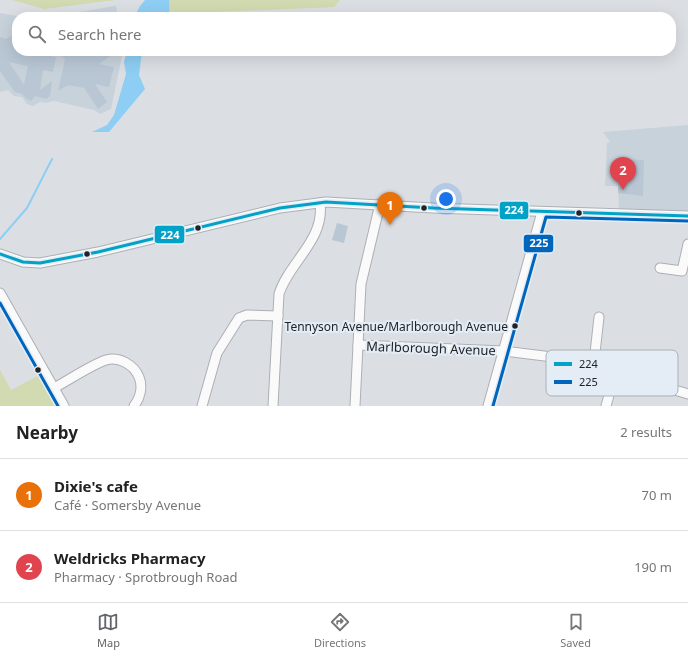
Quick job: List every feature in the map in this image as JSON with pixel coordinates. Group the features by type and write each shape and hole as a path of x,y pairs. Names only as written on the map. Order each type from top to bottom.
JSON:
{"street":[{"path":"273,406 279,294 281,286 310,245 319,222 320,203"},
{"path":"0,254 23,262 40,263 98,252 280,208 320,203 688,216"},
{"path":"355,406 361,284 380,204"},
{"path":"488,406 542,212"},
{"path":"660,268 682,271 688,244"},
{"path":"0,293 64,406"},
{"path":"202,406 216,353 239,318 247,315 278,316"},
{"path":"595,350 599,317"},
{"name":"Marlborough Avenue","path":"358,345 504,351 546,356"},
{"path":"54,388 106,360 119,360 131,366 139,377 141,390 134,406"},
{"path":"678,391 688,394"},
{"path":"606,406 609,396"}],"shaded area":[{"path":"116,6 117,12 80,12"},
{"path":"0,13 12,15 12,56 122,56 111,109 100,114 94,110 54,101 46,103 40,102 33,106 27,104 22,97 14,96 8,90 0,92"},
{"path":"688,125 688,212 619,211 618,186 605,186 607,143 610,142 603,132"}],"green space":[{"path":"12,0 116,0 44,9"},
{"path":"168,0 340,0 334,7 218,12 171,12"},
{"path":"0,370 11,390 41,374 58,406 0,406"}],"water":[{"path":"145,0 169,0 170,12 137,12"},
{"path":"126,56 141,56 139,75 145,89 109,132 92,132 107,125 114,115 126,74 124,62"}],"building":[{"path":"12,35 12,56 56,57 53,72 43,70 40,90 52,81 50,96 46,99 35,96 31,101 22,94 15,92 0,71 0,37 6,39","holes":["9,62 28,66 24,85"]},
{"path":"63,56 110,56 99,64 114,67 109,87 95,84 107,102 98,109 84,88 68,85 58,91 65,60"},
{"path":"619,159 644,160 643,196 618,193"},
{"path":"337,223 348,226 344,243 332,240"}],"waterway":[{"path":"0,239 27,208 52,159"}],"transit line":[{"name":"224","path":"0,254 23,262 40,263 98,252 280,208 326,202 433,208 688,216"},
{"name":"225","path":"493,406 546,217 688,221"},
{"name":"225","path":"0,303 58,406"}],"place":[{"name":"Weldricks Pharmacy","path":"623,190"},
{"name":"Dixie's cafe","path":"390,225"},
{"name":"Tennyson Avenue/Marlborough Avenue","path":"515,326"}]}
